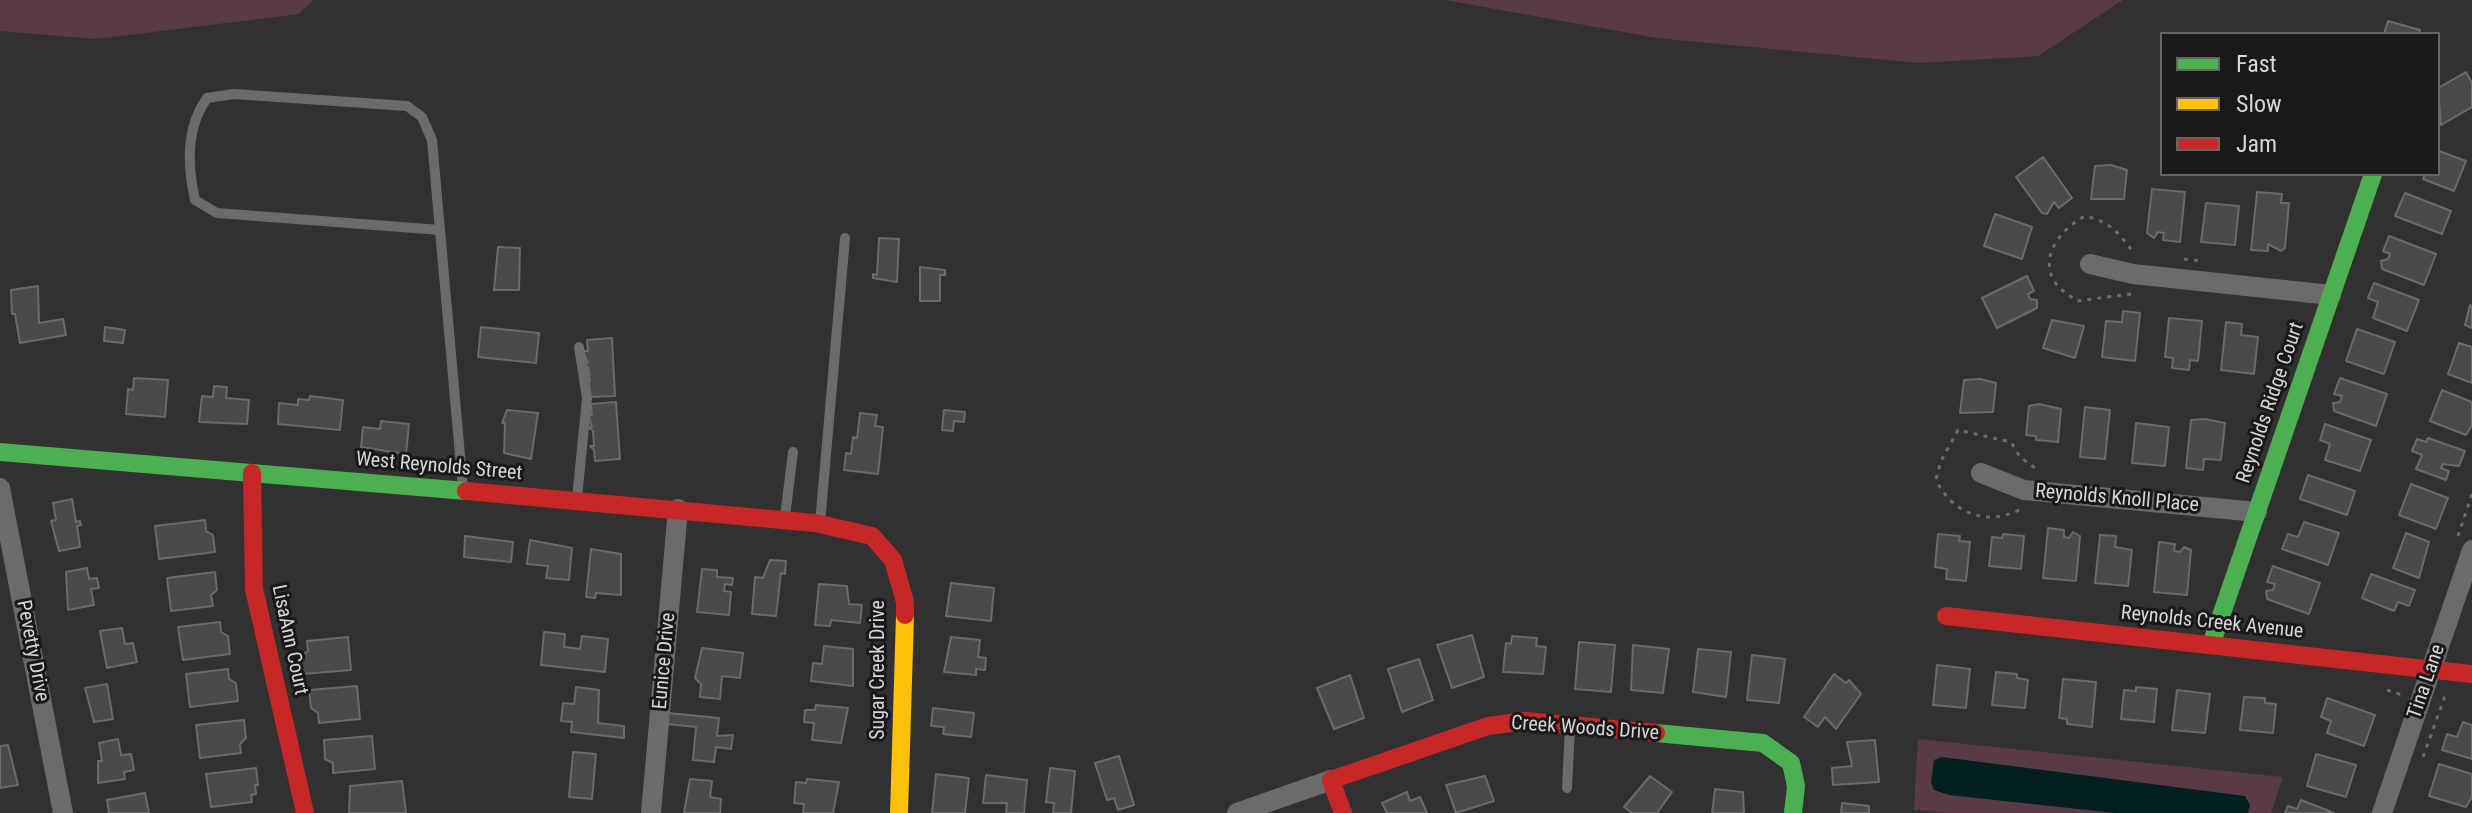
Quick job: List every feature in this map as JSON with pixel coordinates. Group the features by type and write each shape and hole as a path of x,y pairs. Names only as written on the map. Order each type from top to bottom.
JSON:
{"street":[{"name":"Reynolds Ridge Court","path":"2211,645 2372,176"},
{"path":"2090,264 2133,274 2331,295"},
{"name":"West Reynolds Street","path":"0,452 678,509 785,520 872,536"},
{"name":"LisaAnn Court","path":"252,473 254,589 305,813"},
{"name":"Reynolds Knoll Place","path":"1981,473 2024,490 2257,512"},
{"name":"Pevetty Drive","path":"0,488 63,813"},
{"name":"Eunice Drive","path":"651,813 678,509"},
{"name":"Sugar Creek Drive","path":"872,536 893,560 905,602 899,813"},
{"name":"Tina Lane","path":"2382,813 2472,550"},
{"name":"Reynolds Creek Avenue","path":"1946,616 2472,674"},
{"name":"Creek Woods Drive","path":"1237,813 1488,726 1525,721 1763,743 1791,763 1796,786 1793,813"},
{"path":"1331,780 1343,813"}],"lane":[{"path":"440,230 217,213 195,200 189,173 194,117 207,98 234,94 407,106 422,117 432,140 440,230 463,491"},
{"path":"820,525 845,238"},
{"path":"577,500 587,398 579,347"},
{"path":"785,520 793,452"},
{"path":"1567,788 1571,725"}],"path":[{"path":"2136,293 2077,301 2059,288 2052,278 2052,251 2061,232 2085,216 2101,220 2123,235 2137,256"},
{"path":"2173,260 2206,261"},
{"path":"2023,508 1992,518 1972,515 1950,503 1936,479 1950,443 1958,430 1991,435 2011,442 2020,457 2041,473"},
{"path":"2376,687 2404,696"},
{"path":"2419,768 2446,694"}],"shaded area":[{"path":"0,0 313,0 299,14 96,39 0,31"},
{"path":"1445,0 2123,0 2038,56 1919,63 1657,38"},
{"path":"1918,739 2283,777 2271,813 1949,813 1914,810"}],"water":[{"path":"1942,757 2245,796 2250,805 2248,813 2115,813 1949,795 1934,790 1931,782 1934,760"}],"building":[{"path":"2388,21 2420,30 2420,32 2385,32"},
{"path":"2466,72 2472,83 2472,107 2441,125 2440,113 2440,87"},
{"path":"2440,151 2466,161 2454,191 2423,179 2424,176 2440,176"},
{"path":"2043,157 2072,198 2059,208 2054,202 2047,214 2042,213 2016,177"},
{"path":"2111,165 2127,170 2124,199 2091,199 2095,166"},
{"path":"2152,189 2185,192 2180,242 2163,240 2164,233 2158,232 2154,238 2147,233"},
{"path":"2257,192 2282,194 2281,203 2289,203 2285,248 2281,251 2268,244 2268,251 2251,250"},
{"path":"2405,193 2451,211 2442,234 2395,216"},
{"path":"2206,203 2239,206 2235,245 2201,242"},
{"path":"1995,214 2032,227 2022,259 1984,246"},
{"path":"2389,236 2436,254 2424,285 2382,269 2381,261 2388,259 2390,254 2383,251"},
{"path":"879,238 899,239 897,282 873,278 873,274 877,275"},
{"path":"498,247 520,248 519,290 494,290"},
{"path":"920,267 945,270 945,275 940,275 940,301 920,301"},
{"path":"2027,276 2034,291 2028,294 2030,299 2037,300 2037,308 1997,328 1982,298"},
{"path":"2374,283 2419,300 2407,331 2373,318 2378,302 2368,298"},
{"path":"38,286 39,323 63,319 66,335 20,343 15,314 12,314 11,290"},
{"path":"2472,306 2472,328 2465,325"},
{"path":"2123,311 2140,313 2135,361 2102,357 2106,321 2122,322"},
{"path":"2169,318 2202,321 2198,361 2190,360 2189,370 2172,368 2173,358 2165,357"},
{"path":"2052,320 2084,326 2075,358 2043,348"},
{"path":"2226,322 2242,324 2241,335 2258,337 2254,374 2221,370"},
{"path":"105,327 125,330 123,343 104,341"},
{"path":"481,327 539,333 536,363 478,357"},
{"path":"2357,329 2395,342 2384,374 2346,361"},
{"path":"612,338 615,396 590,397 585,383 590,382 588,367 584,368 584,363 588,363 583,351 588,351 587,340"},
{"path":"2459,343 2472,347 2472,383 2448,374"},
{"path":"134,378 168,380 165,417 126,414 128,389 133,390"},
{"path":"2340,378 2387,394 2376,426 2334,411 2333,403 2340,402 2342,396 2334,394"},
{"path":"1980,379 1996,383 1993,412 1960,413 1964,380"},
{"path":"214,386 227,387 226,398 249,400 247,424 199,422 202,396 213,397"},
{"path":"2442,390 2472,402 2472,425 2466,435 2430,421"},
{"path":"310,396 343,400 340,430 278,424 279,403 298,405 298,399 309,400"},
{"path":"616,402 620,459 595,461 594,450 590,446 594,446 593,431 588,427 592,427 588,415 592,415 591,404"},
{"path":"2039,404 2061,409 2058,442 2036,440 2036,436 2026,435 2029,406"},
{"path":"2085,407 2110,410 2105,459 2080,457"},
{"path":"507,410 538,413 531,459 504,453 505,423 502,423"},
{"path":"944,410 965,412 964,422 954,421 953,431 942,430"},
{"path":"860,413 877,415 875,426 883,427 878,474 844,470 846,453 851,454 853,437 857,438"},
{"path":"2191,420 2225,423 2221,460 2204,459 2203,470 2186,468"},
{"path":"381,421 409,424 406,454 361,447 363,427 380,429"},
{"path":"2136,423 2169,427 2165,466 2132,463"},
{"path":"2325,424 2371,440 2360,471 2325,460 2330,444 2320,440"},
{"path":"2428,438 2465,451 2459,466 2443,464 2441,468 2449,471 2446,480 2416,469 2422,455 2412,451 2417,439 2426,442"},
{"path":"2308,475 2355,491 2347,515 2300,499"},
{"path":"2411,484 2448,498 2436,529 2399,515"},
{"path":"72,499 76,522 80,521 81,525 77,526 80,547 59,551 51,521 56,520 53,503"},
{"path":"205,520 206,531 213,535 215,552 159,559 155,526"},
{"path":"2304,522 2339,533 2328,565 2282,549 2288,534 2298,537"},
{"path":"2048,528 2064,530 2064,537 2069,538 2073,532 2080,536 2076,581 2043,578"},
{"path":"2406,533 2429,542 2419,578 2393,568"},
{"path":"1938,534 1960,536 1959,541 1970,542 1966,581 1946,579 1947,569 1935,567"},
{"path":"2003,534 2024,536 2021,569 1989,566 1992,537 2002,538"},
{"path":"2100,535 2116,536 2115,547 2132,550 2128,586 2095,583"},
{"path":"465,536 513,542 511,562 464,557"},
{"path":"530,540 572,548 569,580 546,578 548,566 527,564"},
{"path":"2159,542 2175,544 2174,551 2180,552 2184,547 2191,550 2187,595 2154,592"},
{"path":"591,549 621,554 621,595 596,593 595,598 586,597"},
{"path":"770,560 786,561 785,574 781,573 776,616 752,614 755,577 763,578"},
{"path":"2273,566 2320,583 2309,614 2267,599 2266,591 2273,590 2275,584 2267,582"},
{"path":"87,568 89,579 97,578 99,588 91,589 94,605 68,610 66,572"},
{"path":"702,569 717,570 717,577 733,578 732,585 725,584 724,591 731,592 729,615 697,612"},
{"path":"215,572 217,590 211,595 213,606 171,611 167,578"},
{"path":"2371,574 2415,590 2409,606 2398,602 2394,611 2362,598"},
{"path":"951,583 994,588 991,621 946,616"},
{"path":"819,584 847,586 849,604 862,605 860,623 831,620 830,626 815,625"},
{"path":"220,622 221,632 228,636 230,654 183,660 178,627"},
{"path":"122,628 125,644 133,643 137,662 107,668 100,631"},
{"path":"544,632 565,634 564,647 580,649 582,636 608,639 605,672 541,665"},
{"path":"1472,635 1484,677 1452,688 1437,645"},
{"path":"1512,636 1537,638 1536,646 1546,647 1543,674 1503,672 1506,643 1511,644"},
{"path":"348,637 351,670 303,674 301,656 308,651 307,641"},
{"path":"951,637 980,640 978,657 986,658 985,670 976,669 976,675 944,672"},
{"path":"1579,642 1615,645 1611,692 1575,689"},
{"path":"1633,645 1669,649 1663,693 1631,690"},
{"path":"824,646 853,649 853,686 811,681 813,663 822,664"},
{"path":"702,648 743,653 740,678 722,676 720,699 700,697 701,684 695,678"},
{"path":"1698,649 1731,652 1726,697 1693,692"},
{"path":"1752,655 1785,659 1779,703 1747,700"},
{"path":"1419,659 1433,700 1402,712 1388,669"},
{"path":"1937,665 1970,669 1966,708 1933,705"},
{"path":"228,669 229,679 236,683 238,701 190,707 186,674"},
{"path":"1996,672 2017,674 2017,678 2028,680 2025,708 1992,705"},
{"path":"1834,674 1846,683 1849,680 1861,694 1836,729 1825,717 1818,727 1804,717"},
{"path":"1350,675 1364,718 1334,729 1317,688"},
{"path":"2063,679 2096,682 2092,727 2067,724 2067,719 2059,718"},
{"path":"107,684 113,719 94,722 85,688"},
{"path":"357,686 360,719 319,723 318,713 311,708 309,690"},
{"path":"576,687 599,690 598,723 624,726 624,738 571,732 572,722 561,721 563,703 574,704"},
{"path":"2136,687 2157,689 2154,722 2121,719 2124,690 2136,691"},
{"path":"2177,690 2210,694 2205,733 2172,730"},
{"path":"2244,697 2265,698 2265,703 2276,704 2273,733 2240,730"},
{"path":"2327,698 2375,715 2364,746 2327,733 2331,721 2321,717"},
{"path":"816,705 848,708 841,743 812,740 814,723 804,722 805,710 815,710"},
{"path":"933,708 974,713 971,737 943,734 944,727 931,726"},
{"path":"668,713 719,718 717,736 733,735 731,749 716,747 714,762 693,760 696,727 667,724"},
{"path":"244,720 246,738 240,744 241,753 200,758 196,725"},
{"path":"2463,722 2472,725 2472,759 2442,750 2447,734 2457,737"},
{"path":"372,736 375,769 333,773 333,763 325,759 324,740"},
{"path":"118,739 121,755 131,754 134,770 124,772 125,779 98,783 98,761 102,761 99,743"},
{"path":"1875,740 1879,782 1833,785 1832,768 1852,766 1847,742"},
{"path":"8,745 18,785 0,788 0,746"},
{"path":"573,752 596,754 592,799 569,797"},
{"path":"2316,754 2356,765 2346,797 2307,786"},
{"path":"1119,756 1134,805 1118,810 1114,798 1107,800 1095,763"},
{"path":"2439,764 2472,774 2472,797 2466,807 2429,796"},
{"path":"256,768 258,785 255,785 256,794 251,795 252,802 211,807 206,774"},
{"path":"1050,768 1075,771 1071,813 1053,813 1054,803 1046,802"},
{"path":"936,774 969,778 965,813 932,813"},
{"path":"986,775 1027,780 1024,813 1006,813 1007,803 983,803"},
{"path":"1485,776 1494,801 1456,813 1446,785"},
{"path":"1650,776 1672,792 1657,813 1632,813 1624,807"},
{"path":"690,779 712,781 710,797 721,799 720,813 684,813"},
{"path":"807,779 839,782 833,813 803,813 804,804 794,803 796,782 806,783"},
{"path":"402,781 406,813 349,813 350,786"},
{"path":"1715,789 1743,792 1744,813 1712,813"},
{"path":"1407,792 1410,801 1420,797 1427,813 1387,813 1382,803"},
{"path":"145,793 149,813 109,813 107,800"},
{"path":"2301,800 2334,813 2285,813 2288,806 2297,809"},
{"path":"1842,803 1869,806 1869,813 1841,813"}],"traffic: fast":[{"path":"2211,645 2372,176"},
{"path":"0,452 466,491"},
{"path":"1656,733 1763,743 1791,763 1796,786 1793,813"}],"traffic: slow":[{"path":"899,813 905,615"}],"traffic: jam":[{"path":"252,473 254,589 305,813"},
{"path":"466,491 815,523 872,536 893,560 905,602 905,615"},
{"path":"1946,616 2472,674"},
{"path":"1343,813 1331,780 1488,726 1525,721 1656,733"}]}
